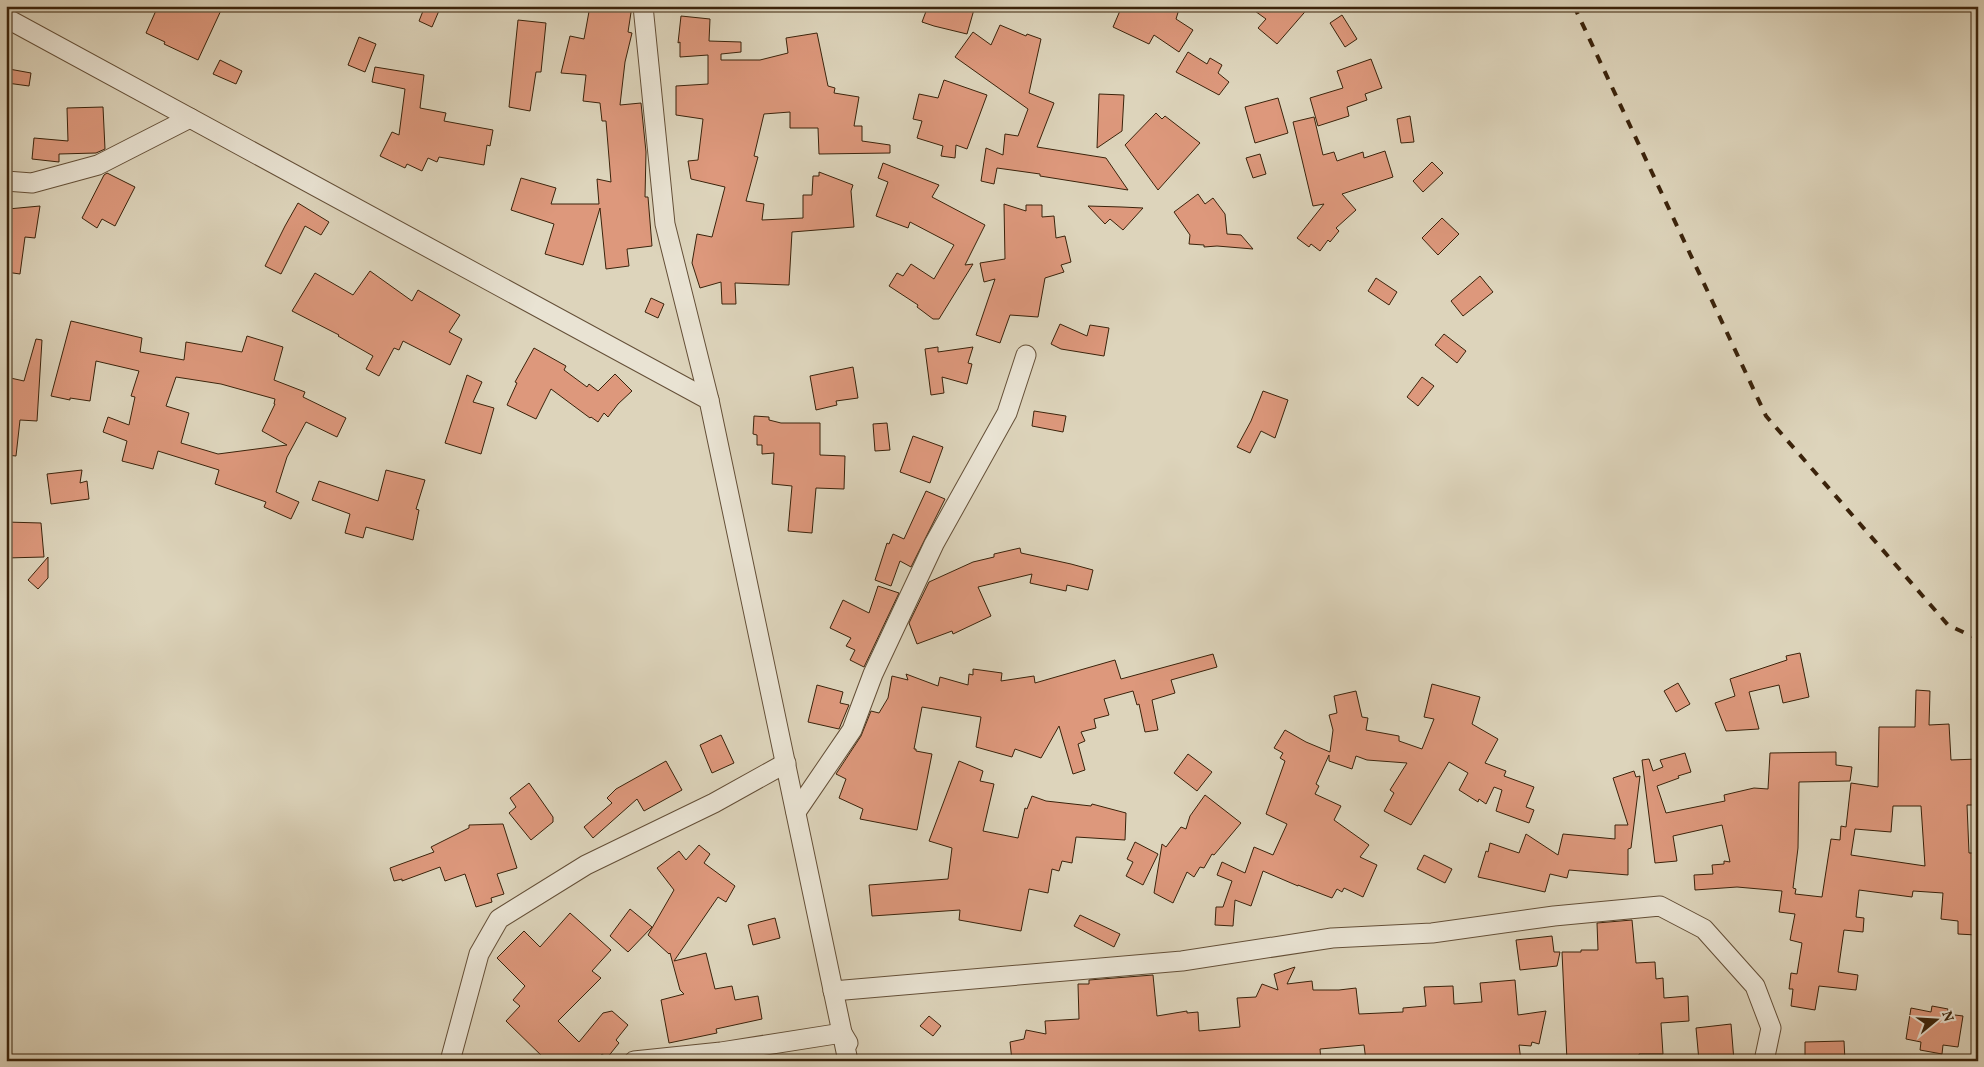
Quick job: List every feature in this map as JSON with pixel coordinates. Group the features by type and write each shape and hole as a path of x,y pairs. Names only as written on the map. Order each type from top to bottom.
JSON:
{"street":[{"path":"643,6 665,224 709,400 848,1061"},
{"path":"6,18 709,400"},
{"path":"6,181 32,183 98,165 190,118"},
{"path":"796,812 852,730 873,674 934,544 1007,413 1026,354"},
{"path":"450,1061 479,954 498,920 586,865 714,803 786,763"},
{"path":"833,991 1182,961 1332,938 1432,933 1554,916 1660,906 1704,929 1755,986 1771,1028 1764,1061"},
{"path":"634,1061 721,1052 842,1033"},
{"path":"842,1033 860,1061"}],"building":[{"path":"158,6 223,6 198,60 146,33"},
{"path":"425,6 441,6 432,27 419,21"},
{"path":"590,6 632,6 628,32 632,33 625,62 620,105 641,103 646,152 645,197 648,197 652,246 627,249 629,266 606,269 600,208 583,265 545,254 554,224 511,210 521,178 556,188 551,204 599,204 597,179 611,182 606,121 602,121 600,103 583,101 586,75 561,73 570,36 584,39"},
{"path":"928,6 975,6 967,34 922,22"},
{"path":"1122,6 1180,6 1176,19 1193,30 1179,52 1154,35 1149,44 1113,27"},
{"path":"1248,6 1310,6 1277,44 1258,28 1266,19"},
{"path":"1342,15 1357,39 1345,47 1330,23"},
{"path":"681,16 710,19 709,41 741,42 741,52 721,54 721,60 760,60 788,53 786,38 817,33 828,86 835,88 834,93 859,97 854,126 862,126 862,141 890,145 890,153 819,154 818,128 790,128 790,112 764,114 754,156 758,157 746,201 764,204 762,220 803,218 803,195 812,195 813,176 819,176 819,172 853,185 851,191 854,227 792,232 789,285 735,283 736,304 722,304 721,282 700,288 692,263 697,234 712,237 725,187 691,179 688,161 698,160 703,119 676,115 676,86 708,84 708,55 680,57 680,42 678,43"},
{"path":"518,20 546,23 541,72 536,72 530,111 509,107"},
{"path":"1000,25 1026,36 1027,34 1041,39 1029,93 1054,103 1037,147 1106,158 1128,190 997,168 994,184 981,181 986,148 1003,155 1005,134 1018,136 1028,109 955,57 973,32 991,45"},
{"path":"359,37 376,44 365,72 348,65"},
{"path":"1188,52 1207,64 1210,58 1222,65 1218,73 1229,82 1219,95 1176,72"},
{"path":"1371,59 1382,88 1365,94 1367,100 1347,107 1349,116 1318,126 1310,98 1343,88 1337,71"},
{"path":"220,60 242,71 236,84 213,74"},
{"path":"375,67 424,75 420,108 446,113 444,121 493,130 490,146 487,145 484,165 439,157 437,162 428,158 422,171 407,164 405,168 380,156 392,132 399,135 405,89 372,82"},
{"path":"9,69 31,73 29,86 7,83"},
{"path":"944,80 987,95 967,149 956,145 955,158 941,156 943,146 917,138 922,121 913,119 919,94 938,98"},
{"path":"1099,94 1124,95 1122,131 1097,148"},
{"path":"1278,98 1288,133 1255,143 1245,107"},
{"path":"103,107 105,149 96,153 59,154 59,162 32,159 34,138 68,141 67,108"},
{"path":"1156,113 1162,119 1165,116 1200,143 1158,190 1125,145"},
{"path":"1410,116 1414,142 1401,143 1397,119"},
{"path":"1314,117 1323,155 1334,152 1337,161 1363,152 1364,158 1385,151 1393,177 1342,194 1356,210 1336,228 1339,231 1330,242 1328,240 1320,251 1311,244 1309,247 1297,238 1324,204 1313,206 1293,122"},
{"path":"1260,154 1266,174 1253,178 1246,158"},
{"path":"1432,162 1443,173 1423,192 1413,181"},
{"path":"883,163 939,185 932,197 985,225 965,265 973,264 939,319 933,319 917,307 918,305 889,286 897,273 903,276 911,264 934,279 954,245 910,222 908,228 876,216 888,182 878,178"},
{"path":"107,173 135,187 115,226 102,219 97,228 82,218 104,175"},
{"path":"1198,194 1205,204 1213,198 1225,214 1227,234 1241,235 1253,249 1217,246 1204,247 1204,245 1189,244 1190,235 1174,212"},
{"path":"298,203 329,222 321,235 305,226 281,274 265,266"},
{"path":"1004,204 1026,211 1026,205 1042,205 1042,217 1054,216 1056,238 1065,236 1071,262 1061,265 1064,272 1045,278 1038,317 1010,315 1000,343 976,335 995,279 984,282 980,263 1005,259"},
{"path":"40,206 35,238 25,237 20,274 6,272 6,231 9,231 8,209"},
{"path":"1088,206 1143,208 1123,230 1110,219 1105,224"},
{"path":"1442,218 1459,234 1438,255 1422,238"},
{"path":"370,271 412,301 418,290 460,315 449,332 462,339 450,365 403,341 399,350 394,348 379,376 366,369 373,356 339,335 292,311 315,273 353,295"},
{"path":"1480,276 1493,292 1463,316 1451,301"},
{"path":"1376,278 1397,292 1389,305 1368,291"},
{"path":"651,298 664,304 658,318 645,312"},
{"path":"71,321 142,338 140,352 184,360 186,342 242,352 247,336 283,347 274,380 305,392 303,397 346,418 337,437 306,422 287,457 276,492 299,502 291,519 264,507 266,502 215,484 219,470 158,451 153,469 122,461 127,441 103,432 108,417 129,425 135,397 131,396 139,371 96,361 90,401 70,398 70,400 51,396","holes":["176,377 221,384 275,399 275,404 262,431 287,445 218,454 181,443 189,413 166,406"]},
{"path":"1060,324 1087,336 1090,325 1109,328 1104,356 1061,349 1051,344"},
{"path":"1444,334 1466,351 1457,363 1435,345"},
{"path":"36,339 42,340 37,421 20,420 16,456 6,455 6,377 24,381"},
{"path":"938,347 938,352 973,347 968,363 972,364 967,384 942,377 944,393 931,395 925,349"},
{"path":"534,348 566,366 564,370 587,387 589,384 598,391 615,374 632,391 608,417 604,413 598,422 551,389 536,419 507,405 517,383 515,382"},
{"path":"853,367 858,398 836,401 837,405 816,410 810,376"},
{"path":"467,375 482,382 473,402 494,408 481,454 445,443"},
{"path":"1422,377 1434,386 1418,406 1407,397"},
{"path":"1263,391 1288,400 1275,438 1261,431 1250,453 1237,447 1251,421"},
{"path":"1034,411 1066,416 1063,432 1032,426"},
{"path":"754,416 769,417 769,420 781,423 820,423 820,455 845,456 844,489 816,488 812,533 788,531 792,486 772,484 774,453 762,454 762,445 757,445 757,435 753,434"},
{"path":"887,423 890,450 875,451 873,424"},
{"path":"913,436 943,447 930,483 900,472"},
{"path":"82,470 80,483 87,481 89,499 51,504 47,474"},
{"path":"386,470 425,480 416,509 419,510 413,540 366,527 363,538 345,533 350,514 312,500 319,481 378,501"},
{"path":"926,491 945,499 911,567 900,561 891,586 875,580 887,543 889,544 893,534 904,539"},
{"path":"6,522 41,523 44,557 6,558"},
{"path":"1020,548 1021,553 1093,570 1088,590 1067,585 1066,591 1030,583 1032,574 978,587 991,616 953,634 952,631 917,644 909,623 929,582 973,562 994,557 994,554"},
{"path":"48,557 48,578 38,589 28,580"},
{"path":"878,586 899,593 864,667 850,660 855,650 846,646 851,638 830,628 843,600 869,613"},
{"path":"1800,653 1809,697 1783,703 1779,685 1749,692 1759,729 1726,731 1715,703 1735,696 1730,679 1787,660 1786,656"},
{"path":"1213,654 1217,667 1171,680 1175,693 1152,700 1158,730 1145,732 1139,704 1137,705 1133,691 1104,699 1109,715 1094,719 1096,728 1081,732 1085,741 1078,744 1085,770 1073,774 1059,726 1041,758 1015,749 1012,757 976,747 981,717 922,707 914,749 932,754 917,830 860,819 863,809 839,798 846,779 836,774 861,736 871,711 879,713 888,698 892,676 908,680 906,674 938,686 940,677 968,685 969,674 973,675 973,669 1002,673 1001,681 1034,676 1035,683 1115,660 1121,679"},
{"path":"1678,683 1690,704 1676,712 1664,691"},
{"path":"1432,684 1480,697 1472,724 1498,739 1485,763 1506,771 1504,776 1534,787 1526,807 1534,810 1529,823 1496,811 1502,790 1494,787 1486,804 1479,799 1478,802 1459,790 1468,773 1449,762 1411,825 1384,811 1394,793 1390,790 1407,763 1367,760 1356,756 1352,769 1329,761 1329,755 1316,784 1319,786 1315,794 1341,806 1334,820 1369,845 1360,857 1377,865 1363,897 1344,888 1342,892 1337,889 1332,898 1263,871 1251,906 1235,900 1233,926 1215,925 1216,907 1223,907 1232,881 1217,875 1222,862 1245,873 1254,847 1273,855 1287,824 1266,814 1285,761 1280,758 1283,753 1274,748 1285,730 1306,742 1330,752 1333,730 1329,715 1337,713 1334,696 1356,691 1362,717 1368,718 1366,730 1399,736 1399,741 1422,749 1434,719 1424,717"},
{"path":"817,685 843,692 840,703 849,705 839,729 808,722"},
{"path":"1916,690 1930,691 1929,725 1949,724 1951,760 1978,759 1978,803 1967,805 1969,853 1978,853 1976,935 1958,934 1958,921 1941,919 1943,893 1913,891 1912,897 1859,890 1856,917 1864,918 1863,932 1844,930 1838,972 1858,975 1856,990 1819,986 1815,1010 1791,1006 1793,989 1789,989 1791,973 1797,974 1802,943 1790,940 1795,914 1779,912 1782,891 1737,887 1695,890 1694,875 1713,874 1712,865 1724,864 1724,861 1730,862 1722,825 1673,836 1677,861 1655,863 1642,760 1649,759 1653,771 1663,767 1660,760 1685,753 1691,772 1657,786 1666,813 1725,801 1724,795 1754,788 1768,789 1770,753 1836,752 1836,765 1852,767 1850,781 1799,782 1798,848 1793,888 1796,889 1795,894 1822,897 1831,839 1840,840 1841,826 1846,827 1851,783 1878,787 1879,727 1915,727","holes":["1893,806 1921,806 1925,866 1851,855 1855,829 1891,832"]},
{"path":"721,735 734,763 712,773 700,745"},
{"path":"1188,754 1212,772 1197,791 1174,773"},
{"path":"666,761 682,790 644,811 637,799 593,838 584,827 612,803 607,798 616,789"},
{"path":"959,761 983,771 980,781 994,784 983,831 1018,838 1025,808 1027,809 1032,796 1046,801 1091,806 1092,804 1126,813 1125,840 1076,837 1072,863 1062,861 1059,871 1052,869 1048,893 1029,889 1021,931 959,920 960,910 872,916 869,885 948,879 952,848 929,841"},
{"path":"1634,771 1636,777 1640,776 1631,848 1628,849 1628,875 1569,870 1567,878 1550,874 1545,892 1478,877 1490,843 1519,853 1526,834 1558,855 1563,834 1615,839 1615,825 1628,825 1613,778"},
{"path":"529,783 553,817 553,822 531,840 509,813 516,807 510,798"},
{"path":"1205,795 1241,823 1214,855 1212,854 1204,868 1200,867 1194,877 1187,872 1173,903 1154,893 1162,844 1166,847 1181,827 1186,829 1190,816"},
{"path":"503,824 517,868 497,874 504,894 491,898 492,902 476,907 465,874 445,881 440,867 402,881 402,879 394,881 390,868 434,852 431,847 469,828 469,825"},
{"path":"1135,842 1158,854 1143,885 1126,876 1133,862 1127,859"},
{"path":"699,845 710,854 704,863 735,886 726,902 718,897 674,961 706,953 715,989 732,986 735,1000 758,996 762,1019 716,1029 717,1033 669,1043 661,1000 684,994 680,990 670,953 648,935 674,890 657,868 679,851 686,860"},
{"path":"1424,855 1452,869 1445,883 1417,869"},
{"path":"630,909 652,927 628,952 610,936"},
{"path":"570,913 611,950 592,971 601,978 558,1021 579,1042 603,1013 612,1011 628,1025 616,1040 619,1043 607,1058 602,1054 596,1061 547,1061 506,1021 520,1006 513,1000 525,986 497,958 524,931 540,947"},
{"path":"1080,915 1120,934 1114,947 1074,926"},
{"path":"775,918 780,938 753,945 748,925"},
{"path":"1632,920 1636,963 1655,962 1656,979 1663,978 1664,998 1688,996 1689,1021 1661,1023 1663,1054 1639,1054 1639,1061 1567,1061 1562,952 1598,950 1597,923"},
{"path":"1552,936 1554,952 1560,952 1557,966 1520,970 1516,940"},
{"path":"1295,967 1287,984 1312,981 1313,990 1356,988 1359,1014 1403,1012 1403,1008 1426,1006 1424,987 1453,986 1454,1004 1482,1002 1480,983 1515,980 1518,1015 1546,1011 1539,1044 1532,1042 1531,1046 1519,1045 1521,1061 1366,1061 1364,1045 1320,1049 1321,1061 1012,1061 1010,1042 1024,1039 1026,1030 1046,1034 1045,1021 1079,1019 1078,984 1089,984 1089,980 1153,975 1157,1016 1187,1011 1187,1013 1198,1012 1199,1031 1240,1027 1237,998 1256,997 1262,984 1278,990 1274,974"},
{"path":"1932,1006 1948,1009 1947,1014 1963,1016 1958,1047 1943,1045 1942,1054 1920,1050 1921,1042 1906,1039 1911,1008 1931,1012"},
{"path":"929,1016 941,1026 933,1036 920,1026"},
{"path":"1731,1024 1734,1061 1699,1061 1696,1028"},
{"path":"1844,1041 1845,1061 1805,1061 1805,1042"}],"railway":[{"path":"1574,6 1766,416 1948,625 1978,639"}]}
